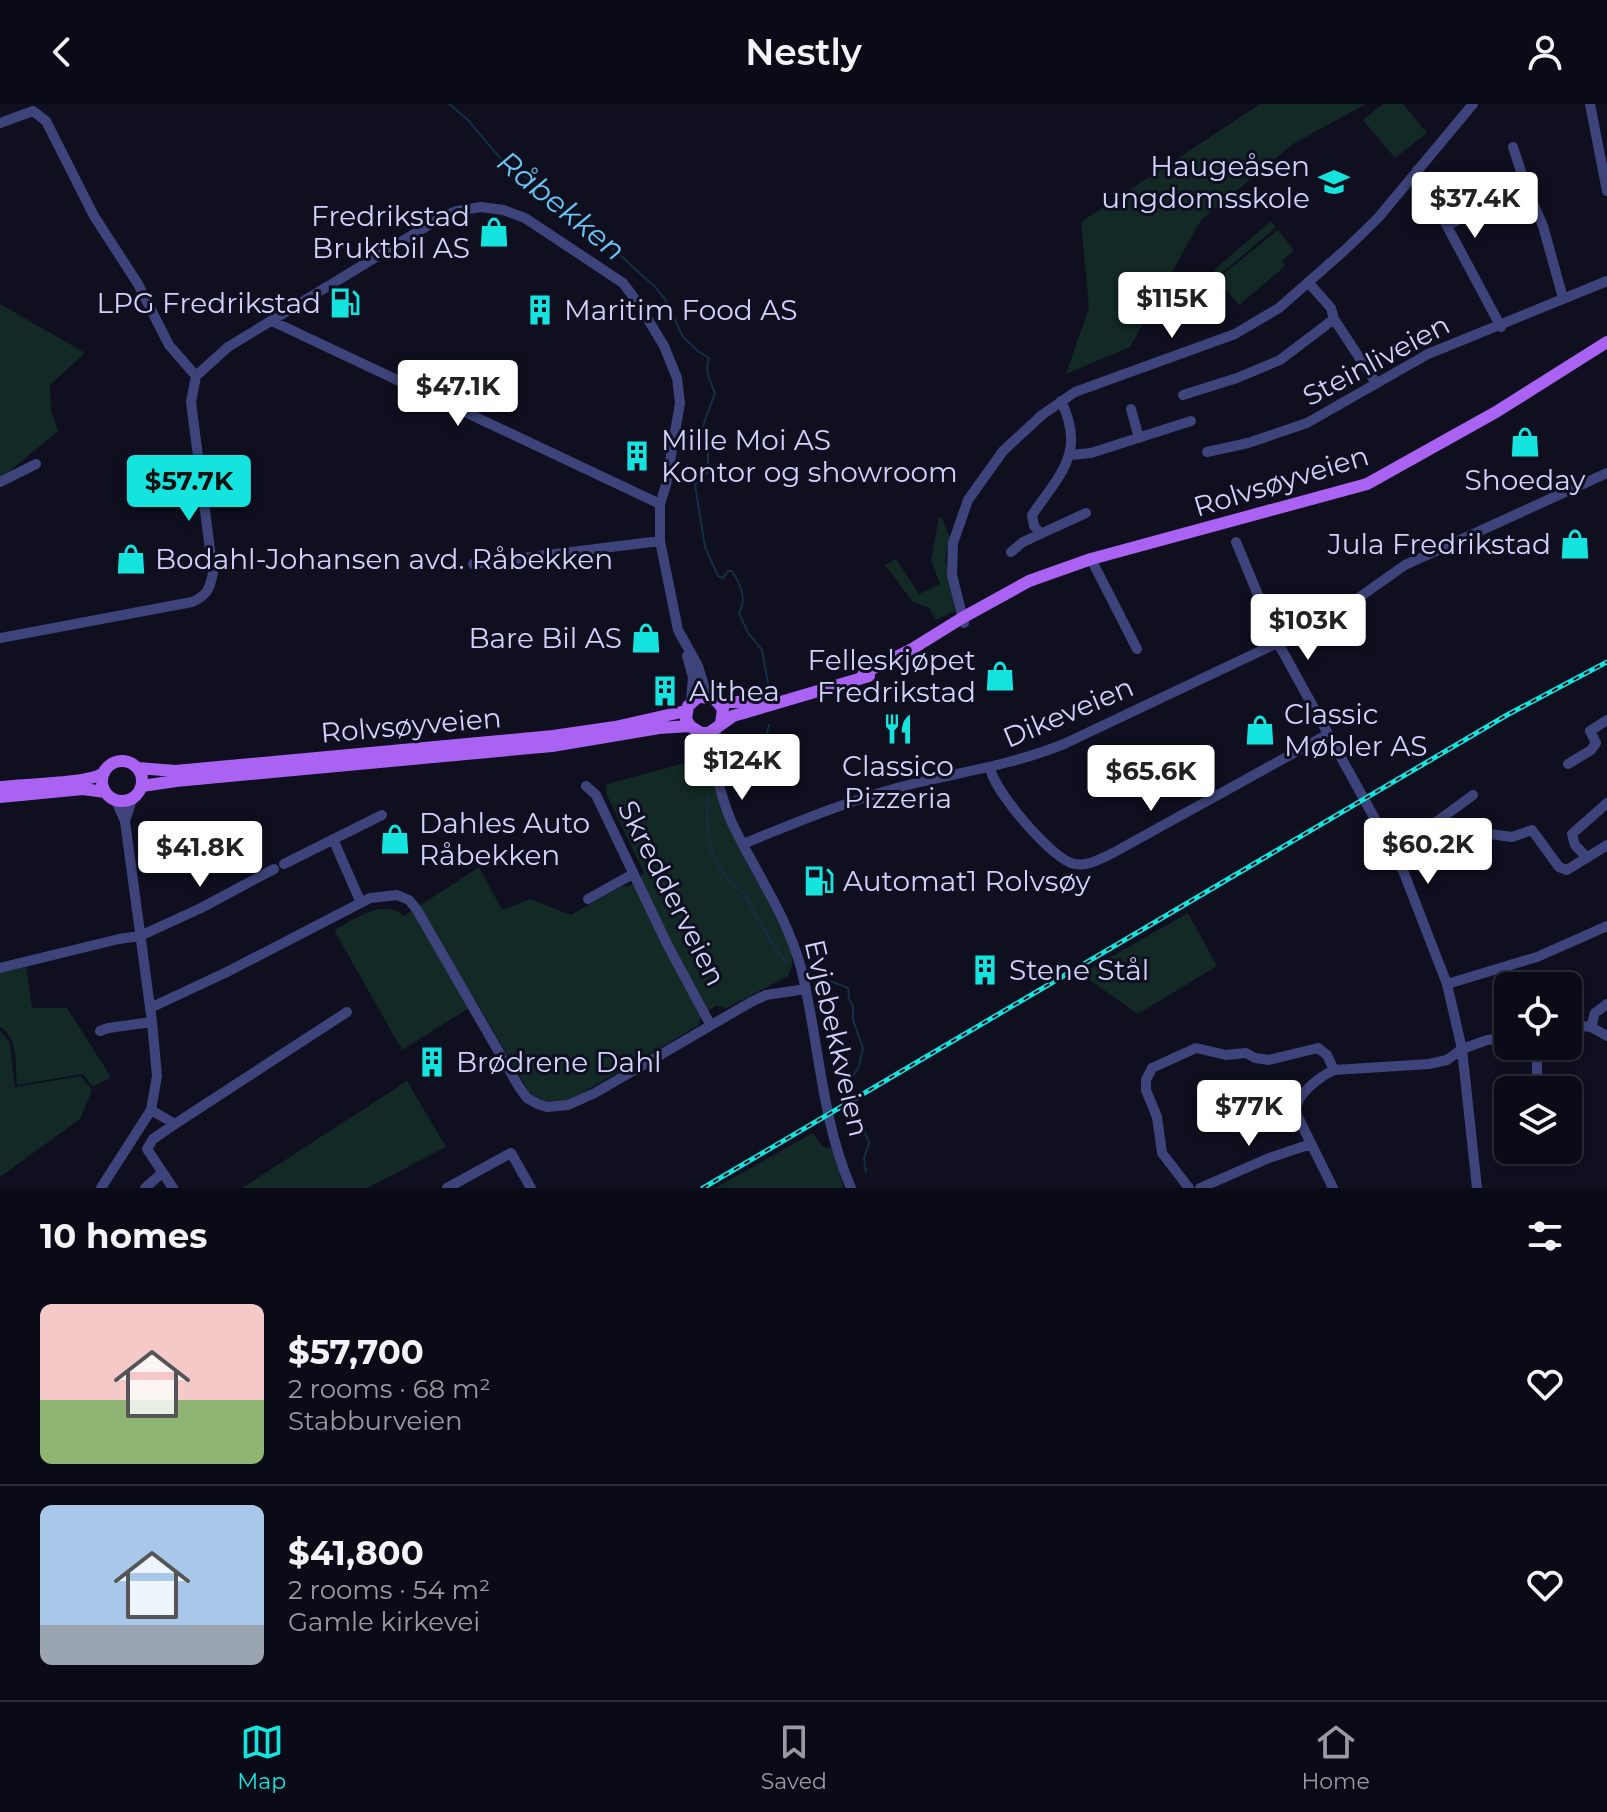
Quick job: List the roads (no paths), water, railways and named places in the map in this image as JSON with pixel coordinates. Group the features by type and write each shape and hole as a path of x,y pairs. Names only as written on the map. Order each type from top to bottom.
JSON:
{"main road":[{"name":"Rolvsøyveien","path":"718,726 733,716 776,701 831,688 892,665 1034,580 1091,559 1367,484 1496,412 1607,342"},
{"path":"707,696 719,702 723,716 718,726 696,729 689,706 698,697 707,696"},
{"name":"Rolvsøyveien","path":"719,702 776,701"},
{"name":"Rolvsøyveien","path":"138,768 175,771 553,736 615,727 689,706"},
{"name":"Rolvsøyveien","path":"142,786 552,746 659,728 696,729"},
{"path":"0,787 98,776 116,762 124,760 138,768 142,777 142,786 125,801 83,789 0,797"},
{"path":"104,773 102,780 110,796"}],"street":[{"path":"967,618 956,595 952,575 953,543 968,500 1003,451 1061,401 1087,385 1235,334 1279,308 1378,218 1473,104"},
{"path":"1590,104 1607,191"},
{"path":"0,123 33,111 46,121 94,216 138,284 169,345 196,376"},
{"path":"1513,147 1543,226 1563,298"},
{"path":"1417,170 1501,327"},
{"path":"1448,225 1526,187"},
{"path":"0,638 192,602 209,590 213,573 191,402 196,376 228,347 449,214 481,207 503,210 525,218 623,283 664,346 677,378 680,403 669,472 660,504 660,541 674,615 693,677 689,706"},
{"name":"Steinliveien","path":"1207,452 1248,443 1307,423 1428,354 1501,327 1607,281"},
{"path":"1308,282 1331,308 1334,319 1376,383"},
{"path":"1183,395 1280,360 1334,319"},
{"path":"272,321 660,504"},
{"path":"1040,533 1034,526 1032,515 1070,455 1073,436 1070,419 1061,401"},
{"path":"1131,409 1139,438"},
{"path":"1070,455 1091,453 1191,421"},
{"path":"0,482 36,464"},
{"name":"Dikeveien","path":"743,844 860,799 916,783 1026,759 1064,744 1353,605 1405,565 1607,473"},
{"path":"1011,552 1040,533 1086,513"},
{"path":"473,564 660,541"},
{"path":"1236,542 1278,643 1394,853 1447,984 1462,1049 1477,1188"},
{"path":"1091,559 1137,649"},
{"path":"686,646 698,666 707,696"},
{"path":"1568,764 1591,750 1596,743 1590,731 1607,720"},
{"name":"Evjebekkveien","path":"715,770 718,726"},
{"name":"Evjebekkveien","path":"696,729 715,770 732,823 779,910 799,964 814,1022 828,1110 851,1188"},
{"path":"990,768 1000,792 1032,829 1061,857 1085,864 1126,846 1328,734"},
{"name":"Skredderveien","path":"586,786 596,795 710,1024"},
{"path":"1394,853 1473,795"},
{"path":"101,1188 151,1110 157,1076 125,821 110,796"},
{"path":"125,821 133,797"},
{"path":"1587,858 1575,845 1572,834 1607,803"},
{"path":"0,968 140,936 382,815"},
{"path":"1471,843 1490,834 1512,837 1529,830 1536,833 1559,867 1567,870 1607,845"},
{"path":"333,839 361,903"},
{"path":"588,899 633,874"},
{"path":"150,1008 370,898 389,895 404,897 411,903 519,1087 527,1098 557,1108 582,1100 710,1024 766,995 806,989"},
{"path":"1447,984 1537,957 1606,929"},
{"path":"1591,1027 1595,1013 1607,1004"},
{"path":"173,1188 159,1180 147,1149 149,1143 347,1012"},
{"path":"100,1031 152,1022"},
{"path":"1582,1026 1591,1027 1607,1036"},
{"path":"1333,1188 1295,1107 1300,1097 1323,1075 1334,1070 1429,1064 1447,1060 1462,1049 1494,1039"},
{"path":"1189,1188 1162,1153 1157,1117 1146,1090 1146,1080 1152,1068 1196,1048 1226,1055 1246,1053 1269,1060 1318,1048 1327,1055 1334,1070"},
{"path":"151,1110 175,1124"},
{"path":"1200,1188 1269,1158 1311,1144"},
{"path":"447,1188 511,1153 531,1188"},
{"path":"145,1188 159,1180"}],"waterway":[{"name":"Råbekken","path":"449,104 467,119 506,165 589,221 609,245 655,287 665,299 683,337 709,358 707,371 715,393 702,429 708,440 708,472 695,485 705,547 718,576 723,578 728,571 732,571 738,581 743,597 739,613 748,633 762,650 768,683"},
{"name":"Råbekken","path":"729,775 745,767 756,756 769,725"},
{"name":"Råbekken","path":"708,796 707,824 716,861 731,883 743,892 771,942 789,964"},
{"name":"Råbekken","path":"818,980 848,988 853,1020 863,1048 859,1066 849,1083"},
{"path":"857,1112 869,1143 864,1158 866,1172"}],"railway":[{"path":"703,1188 1507,715 1607,662"}],"place":[{"name":"Haugeåsen ungdomsskole","path":"1334,182"},
{"name":"Fredrikstad Bruktbil AS","path":"494,232"},
{"name":"LPG Fredrikstad","path":"345,303"},
{"name":"Maritim Food AS","path":"540,310"},
{"name":"Shoeday","path":"1525,442"},
{"name":"Mille Moi AS Kontor og showroom","path":"637,456"},
{"name":"Jula Fredrikstad","path":"1575,544"},
{"name":"Bodahl-Johansen avd. Råbekken","path":"131,559"},
{"name":"Bare Bil AS","path":"646,638"},
{"name":"Felleskjøpet Fredrikstad","path":"1000,676"},
{"name":"Althea","path":"665,691"},
{"name":"Classico Pizzeria","path":"898,729"},
{"name":"Classic Møbler AS","path":"1260,730"},
{"name":"Dahles Auto Råbekken","path":"395,839"},
{"name":"Automat1 Rolvsøy","path":"819,881"},
{"name":"Stene Stål","path":"985,970"},
{"name":"Brødrene Dahl","path":"432,1062"}]}
